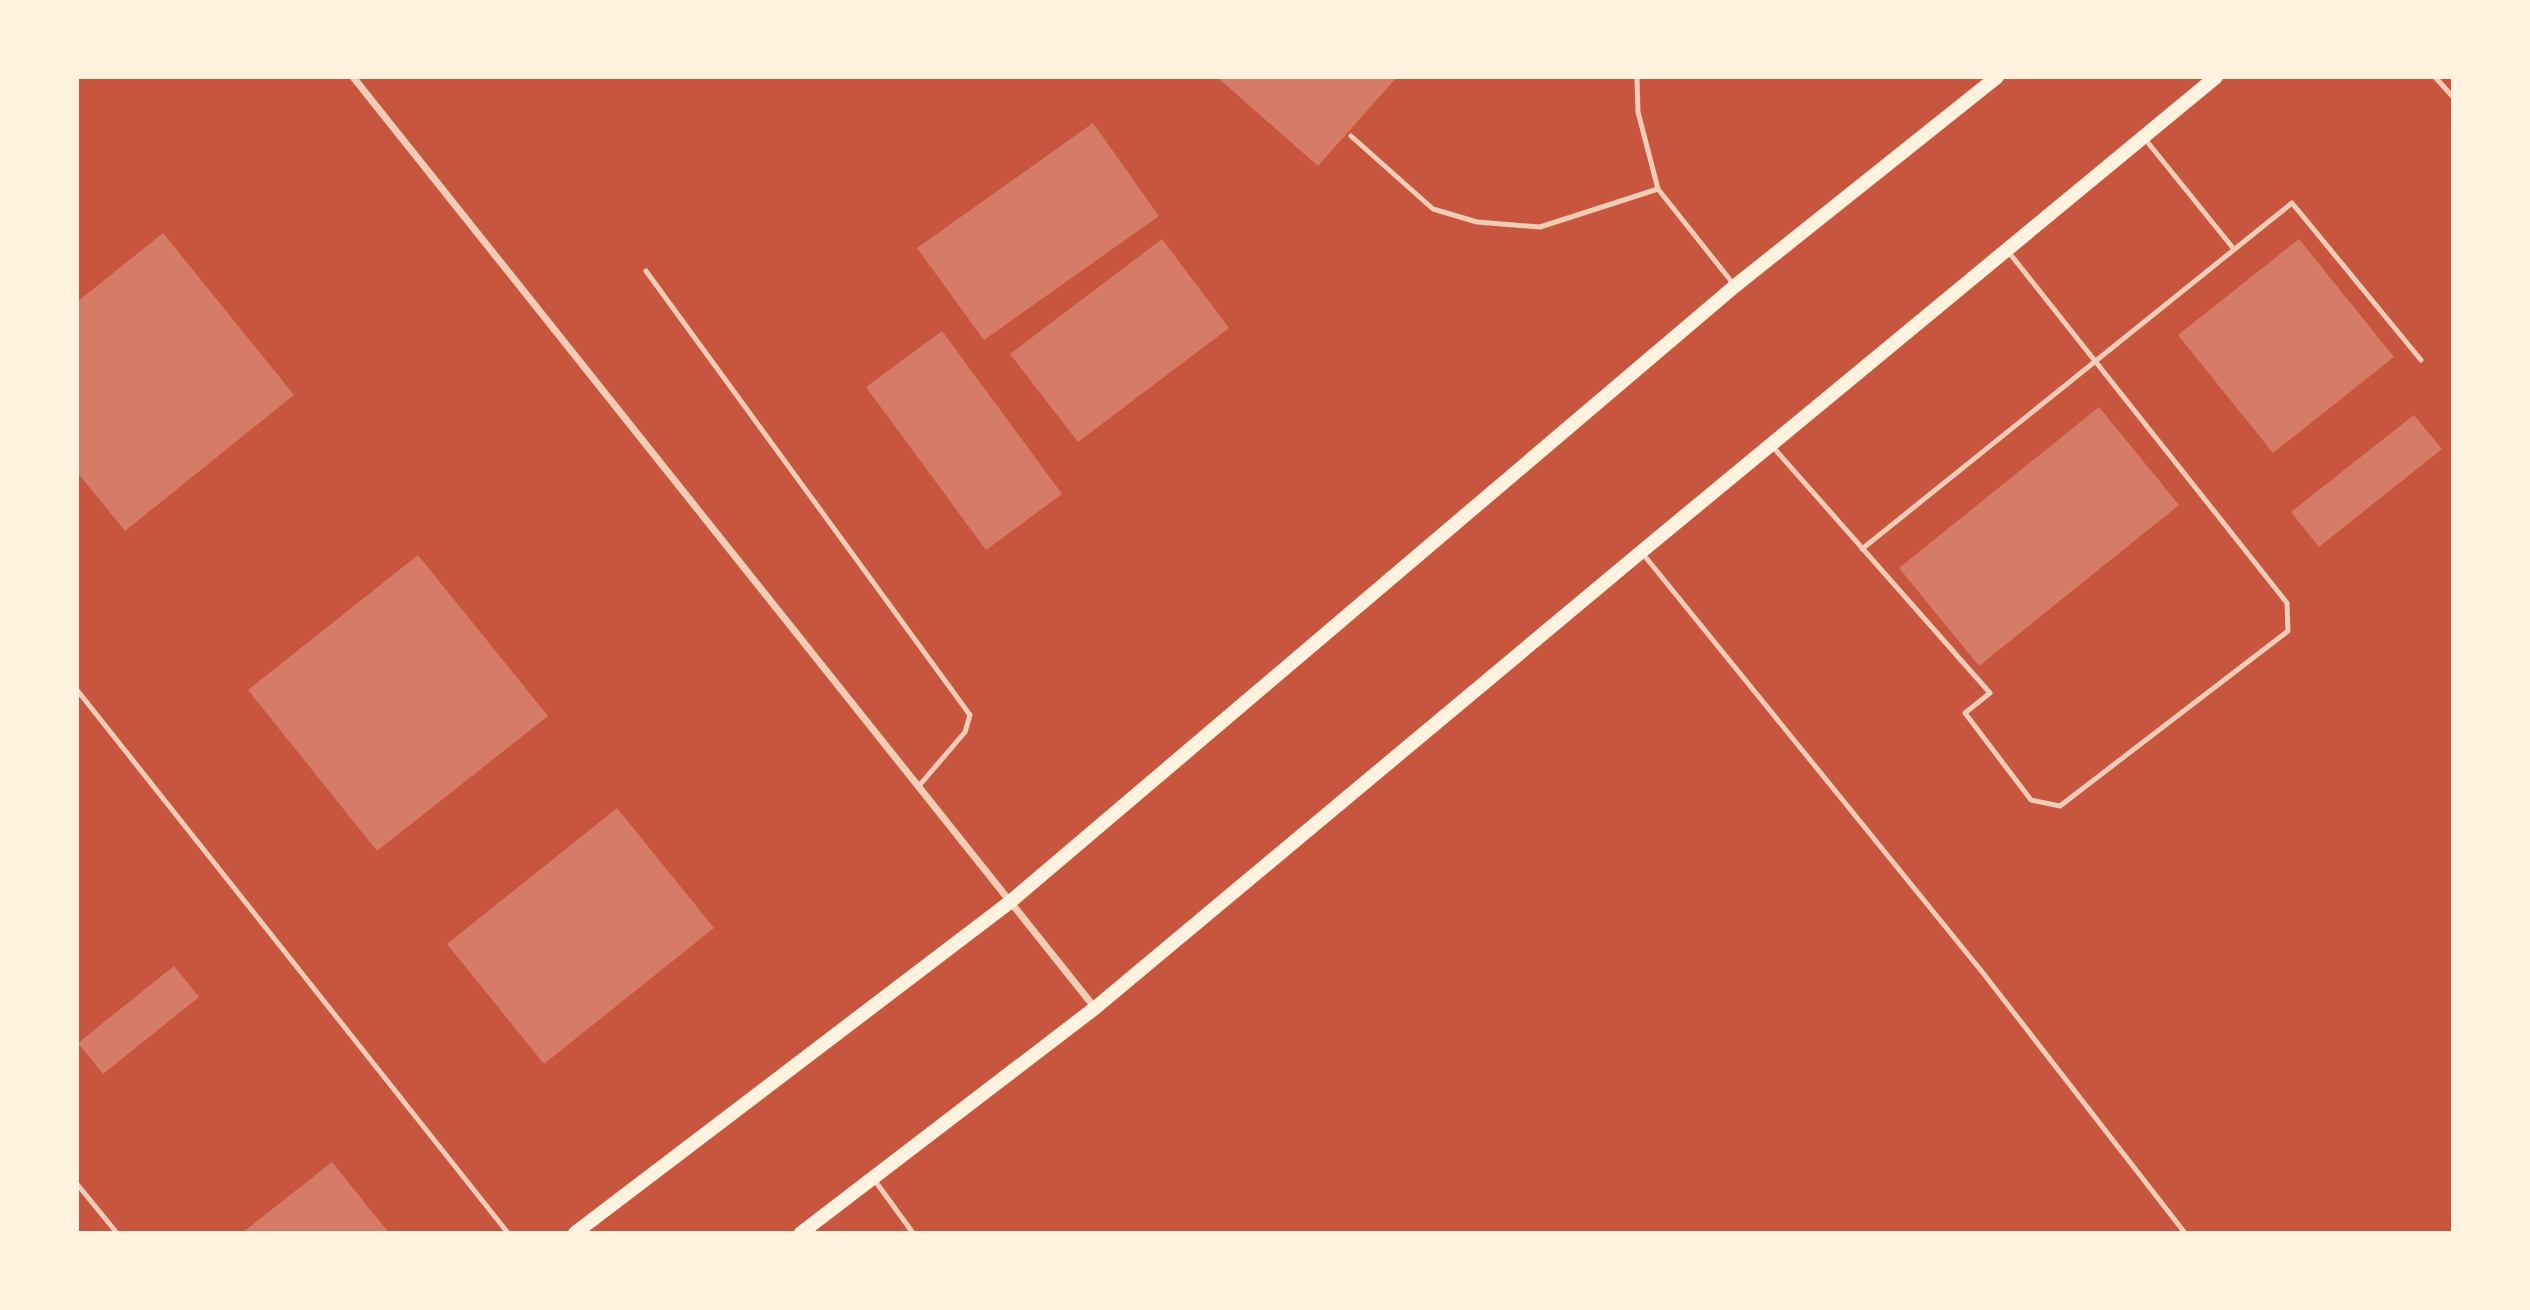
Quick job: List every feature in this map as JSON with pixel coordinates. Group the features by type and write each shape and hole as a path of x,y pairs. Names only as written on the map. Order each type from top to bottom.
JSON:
{"main road":[{"path":"575,1233 1010,902 1735,286 1997,77"},
{"path":"801,1233 1095,1008 2216,77"}],"street":[{"path":"353,77 1095,1008"}],"lane":[{"path":"1637,77 1639,112 1658,189 1735,286"},
{"path":"2435,77 2453,97"},
{"path":"1351,136 1433,209 1478,222 1540,227 1658,189"},
{"path":"2143,137 2233,248"},
{"path":"1862,548 2292,203 2421,360"},
{"path":"1770,445 1990,693 1965,713 2031,800 2060,806 2288,631 2287,603 2007,250"},
{"path":"646,271 970,716 965,732 918,787"},
{"path":"1641,552 1983,973 2185,1233"},
{"path":"77,690 508,1233"},
{"path":"873,1178 914,1233"},
{"path":"77,1184 117,1233"}],"building":[{"path":"1217,77 1397,77 1318,166"},
{"path":"1093,123 1159,216 984,340 917,248"},
{"path":"163,233 294,395 125,531 77,472 77,302"},
{"path":"1162,239 1229,328 1078,442 1010,354"},
{"path":"2299,239 2394,357 2273,453 2178,335"},
{"path":"942,331 1062,494 986,550 866,387"},
{"path":"2099,407 2179,505 1979,666 1899,568"},
{"path":"2414,415 2442,449 2319,547 2291,512"},
{"path":"418,555 548,716 377,851 248,690"},
{"path":"617,808 714,928 544,1064 447,944"},
{"path":"174,966 199,997 103,1074 78,1043"},
{"path":"332,1162 389,1233 242,1233"}]}
